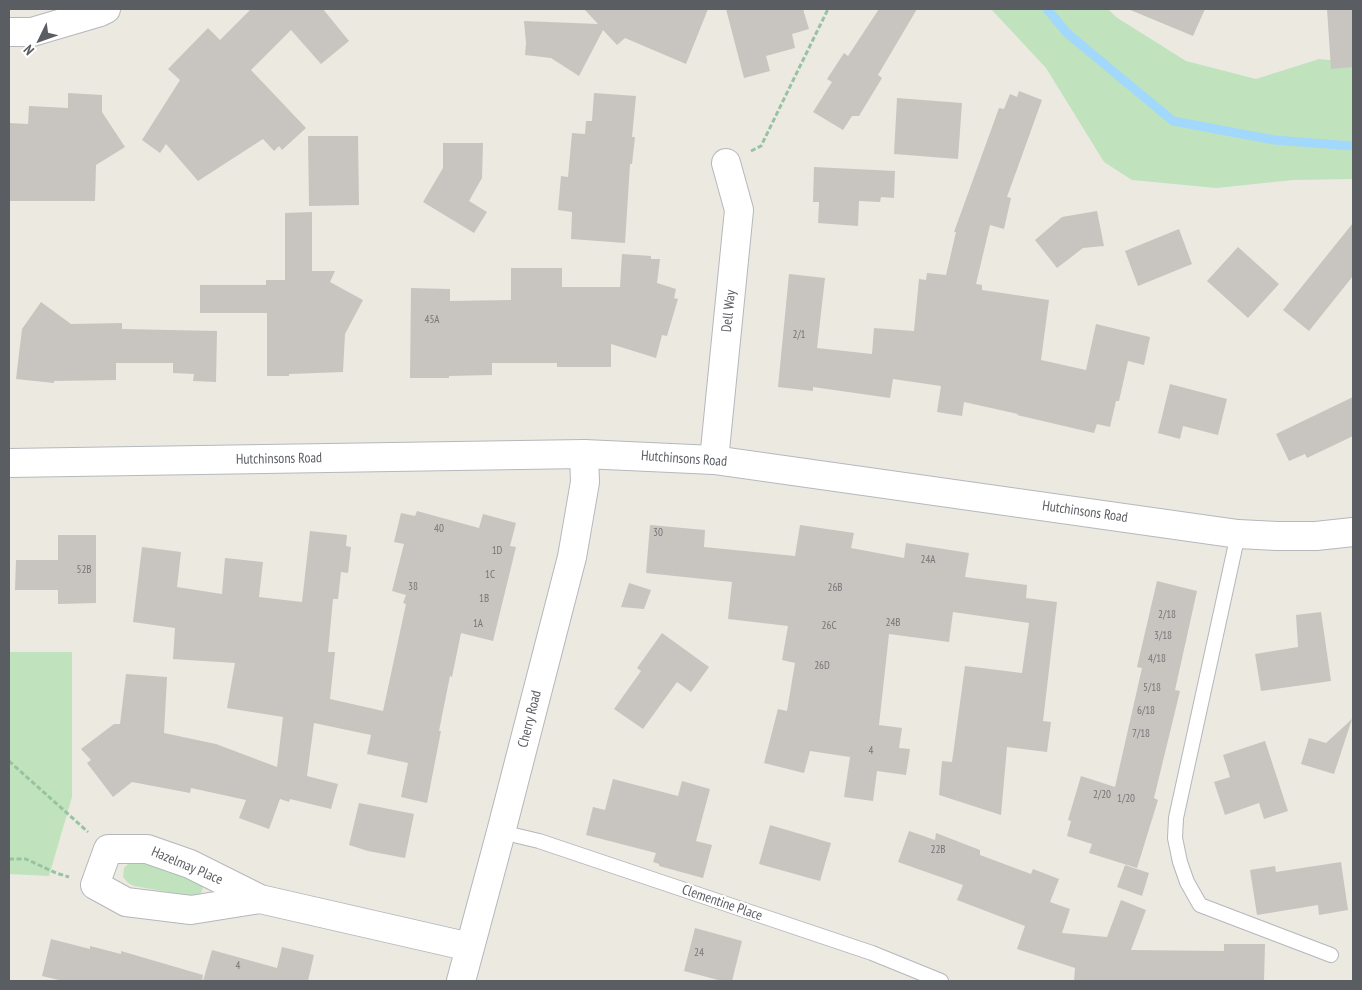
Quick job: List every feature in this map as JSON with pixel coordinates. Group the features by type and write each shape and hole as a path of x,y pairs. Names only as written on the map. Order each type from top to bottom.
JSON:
{"street":[{"path":"9,32 32,32 106,9"},
{"name":"Dell Way","path":"714,460 739,210 726,163"},
{"name":"Hutchinsons Road","path":"9,464 584,454 714,460 1238,534 1316,536 1353,532"},
{"name":"Cherry Road","path":"460,981 501,832 572,557 585,482 584,454"},
{"name":"Hazelmay Place","path":"108,850 146,849 190,864 260,899 470,947"},
{"path":"95,885 108,850"},
{"name":"Hazelmay Place","path":"95,885 126,902 191,910 260,899"}],"lane":[{"path":"1238,534 1176,818 1175,838 1180,862 1187,882 1200,905 1331,955"},
{"name":"Clementine Place","path":"501,832 539,841 872,953 941,981"}],"path":[{"path":"726,163 761,146 828,9"},
{"path":"9,761 108,850"},
{"path":"9,859 26,859 56,873 95,885"}],"green space":[{"path":"991,9 1108,9 1116,17 1186,61 1256,79 1319,59 1351,62 1353,63 1353,179 1293,180 1216,188 1132,180 1104,162 1046,68"},
{"path":"9,652 72,652 72,797 49,876 9,874"},
{"path":"140,862 200,883 203,888 200,896 196,897 134,886 128,883 123,877 124,868 129,863"}],"building":[{"path":"251,9 323,9 349,41 321,64 291,30 251,70 306,128 282,150 279,146 274,151 263,139 198,181 166,144 160,153 142,140 180,80 168,69 208,28 220,40"},
{"path":"584,9 708,9 686,64 625,38 617,45 603,30 579,76 551,58 525,55 524,21 598,24"},
{"path":"726,9 803,9 809,29 792,34 795,48 766,56 770,71 744,78"},
{"path":"879,9 917,9 878,75 882,78 859,116 852,116 843,130 813,112 832,82 827,79 844,53 848,56"},
{"path":"1128,9 1205,9 1193,36"},
{"path":"1327,9 1353,9 1353,67 1331,69"},
{"path":"1019,91 1042,100 1007,197 1011,198 1004,229 990,225 976,284 982,285 982,290 1049,300 1041,360 1086,370 1096,324 1150,337 1144,365 1128,361 1119,401 1116,401 1110,427 1097,424 1094,433 964,402 962,416 937,412 941,386 893,379 890,398 813,387 813,391 778,387 789,274 825,278 817,348 872,354 874,328 914,331 919,279 926,280 927,273 946,275 956,232 954,232 999,108 1004,109 1010,94 1017,97"},
{"path":"68,93 102,95 102,112 125,147 96,165 95,201 9,201 9,123 28,124 29,106 68,108"},
{"path":"594,93 636,96 632,137 635,137 632,164 630,164 625,243 571,239 572,212 558,210 561,176 568,177 572,133 585,134 586,121 592,121"},
{"path":"897,98 962,103 958,159 894,154"},
{"path":"308,136 358,136 359,205 309,206"},
{"path":"443,143 483,143 482,178 469,201 487,212 474,233 423,202 443,168"},
{"path":"814,167 895,171 894,198 881,197 880,202 859,201 858,226 818,223 819,202 813,202"},
{"path":"1097,211 1104,246 1083,248 1057,268 1035,240 1062,217"},
{"path":"312,212 312,271 335,271 330,282 363,300 345,334 343,372 267,376 267,313 200,313 200,285 266,285 266,280 285,280 285,213"},
{"path":"1353,223 1353,276 1309,331 1283,310"},
{"path":"1179,229 1192,264 1138,286 1125,251"},
{"path":"1238,247 1279,284 1248,318 1207,281"},
{"path":"622,254 651,256 651,259 660,259 657,283 676,289 674,298 678,299 667,336 662,335 656,358 611,344 611,367 557,367 557,363 492,363 492,375 410,378 411,288 450,289 450,301 511,300 511,268 562,268 562,287 620,287"},
{"path":"41,302 71,324 122,323 122,329 217,331 216,382 193,381 194,374 173,373 173,363 116,363 116,380 54,381 54,383 16,379 22,329"},
{"path":"1170,384 1227,399 1218,435 1183,426 1180,439 1158,433"},
{"path":"1353,397 1353,436 1307,458 1305,454 1289,461 1276,434"},
{"path":"417,511 479,528 483,514 516,523 510,546 516,547 493,641 461,633 439,731 441,731 427,803 401,797 408,763 367,754 371,735 314,723 307,776 338,784 331,809 290,799 289,802 280,799 269,829 239,818 246,800 191,788 190,793 132,782 113,797 87,763 91,760 81,749 114,724 120,724 126,674 167,677 164,733 216,744 277,767 283,717 227,708 235,663 173,659 175,628 133,622 142,547 181,552 177,587 222,594 225,558 263,562 259,597 302,602 310,531 347,535 346,546 351,547 348,573 341,572 338,599 333,599 328,652 335,652 330,699 383,711 406,604 403,603 406,595 392,591 404,544 394,542 401,513 415,516"},
{"path":"650,525 705,530 704,547 795,556 800,525 854,533 851,548 904,558 906,543 969,553 965,577 1027,585 1026,598 1057,602 1043,721 1051,722 1047,752 1007,747 1001,815 939,795 942,761 952,762 965,666 1022,673 1029,623 953,612 949,642 889,634 879,725 902,728 899,748 910,749 906,775 877,771 873,801 844,797 850,757 810,751 804,773 764,763 778,709 787,711 795,663 782,660 788,626 728,619 732,582 646,573"},
{"path":"58,535 96,535 96,603 58,604 58,590 15,590 16,560 58,560"},
{"path":"1157,581 1197,591 1175,690 1180,691 1154,798 1158,800 1137,868 1089,853 1092,844 1067,836 1071,821 1068,820 1081,776 1115,787 1142,668 1137,667"},
{"path":"629,583 651,590 644,609 621,607"},
{"path":"1321,612 1331,681 1261,691 1255,654 1298,647 1296,615"},
{"path":"662,633 709,667 691,692 677,682 643,729 614,709 641,671 637,668"},
{"path":"1352,719 1334,774 1301,764 1309,738 1326,743"},
{"path":"1265,741 1288,811 1264,819 1259,803 1225,815 1214,782 1230,777 1223,755"},
{"path":"613,779 678,796 682,781 710,789 696,841 712,845 703,878 659,866 659,864 653,862 656,853 586,835 593,807 605,810"},
{"path":"359,803 414,814 405,858 368,851 349,845"},
{"path":"770,825 831,843 820,881 759,864"},
{"path":"909,831 935,840 936,833 980,850 980,855 1031,874 1033,869 1059,879 1050,902 1070,909 1062,933 1107,937 1121,900 1146,910 1131,950 1224,951 1224,944 1265,944 1264,981 1074,981 1075,968 1017,949 1025,926 957,900 963,885 898,862"},
{"path":"1341,862 1348,910 1319,915 1318,905 1257,915 1250,870 1275,866 1276,872"},
{"path":"1125,865 1149,873 1142,896 1117,887"},
{"path":"695,928 742,941 732,981 722,981 684,971"},
{"path":"51,939 90,949 90,946 121,954 121,951 203,975 202,981 63,981 42,976"},
{"path":"282,947 314,955 308,981 203,981 212,950 277,968"}],"waterway":[{"path":"1047,9 1067,33 1173,121 1274,140 1353,146"}]}
